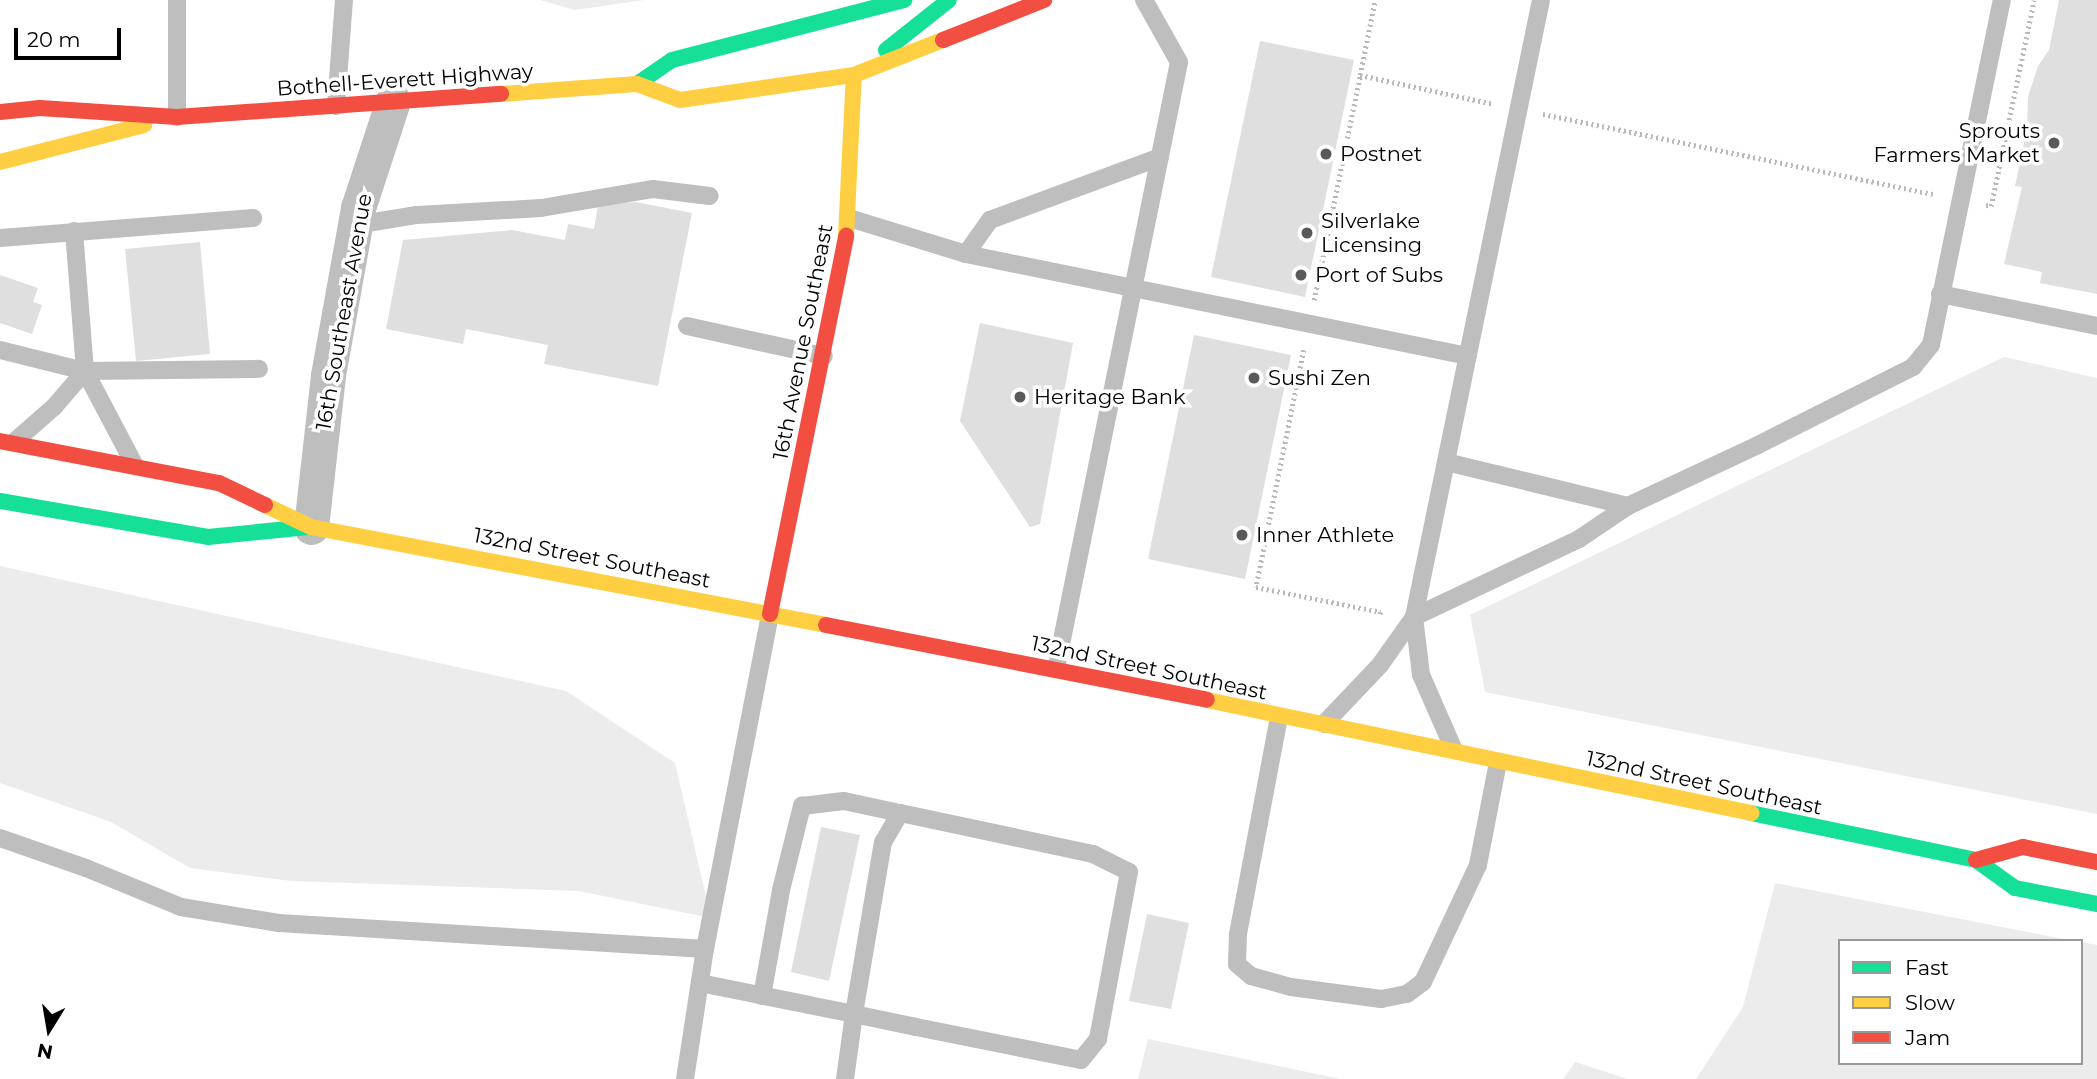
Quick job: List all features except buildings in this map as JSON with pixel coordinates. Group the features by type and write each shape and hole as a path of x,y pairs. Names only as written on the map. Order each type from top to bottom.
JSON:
{"main road":[{"path":"637,84 672,60 904,0"},
{"path":"854,75 949,0"},
{"name":"Bothell-Everett Highway","path":"0,112 40,108 177,117 637,84 680,100 854,75 1044,0"},
{"name":"16th Avenue Southeast","path":"770,614 824,356 849,218 854,75"},
{"name":"Bothell-Everett Highway","path":"0,162 177,117"},
{"name":"132nd Street Southeast","path":"6,442 219,483 311,527 1056,669 1976,860 2015,888 2097,904"},
{"name":"132nd Street Southeast","path":"0,501 208,537 311,527"},
{"name":"132nd Street Southeast","path":"1976,860 2023,847 2097,862"}],"street":[{"name":"16th Southeast Avenue","path":"311,527 328,375 355,225 393,100"}],"lane":[{"path":"177,0 177,117"},
{"path":"336,106 344,0"},
{"path":"1056,669 1179,62 1144,0"},
{"path":"1455,752 1421,676 1414,617 1541,0"},
{"path":"1322,725 1380,665 1414,617 1579,539 1628,506 1758,445 1913,367 1931,345 2001,0"},
{"path":"966,254 990,220 1160,157"},
{"path":"355,225 417,215 541,208 653,189 710,196"},
{"path":"0,238 253,218"},
{"path":"849,218 966,254 1468,355"},
{"path":"74,232 86,371 135,467"},
{"path":"1940,294 2097,326"},
{"path":"687,326 824,356"},
{"path":"0,349 86,371 260,369"},
{"path":"6,442 54,407 86,371"},
{"path":"1446,462 1628,506"},
{"path":"685,1079 705,948 770,614"},
{"path":"1279,717 1238,934 1237,964 1251,976 1291,987 1381,999 1407,994 1423,982 1478,865 1498,762"},
{"path":"700,983 762,996 1081,1060 1098,1039 1129,873 1093,854 844,801 802,806 781,890 762,996"},
{"path":"845,1079 883,842 900,813"},
{"path":"0,838 86,868 181,907 279,923 705,948"}],"path":[{"path":"1375,0 1256,587 1381,612 1379,622"},
{"path":"1360,75 1991,206 2034,0"}],"shaded area":[{"path":"540,0 644,0 575,10"},
{"path":"2004,357 2097,378 2097,814 1485,692 1470,615"},
{"path":"0,566 566,691 675,763 711,918 579,891 291,881 190,868 111,822 0,783"},
{"path":"1775,883 2064,939 1838,939 1838,1065 2083,1065 2083,942 2097,945 2097,1079 1696,1079 1743,1007"},
{"path":"1148,1039 1341,1079 1138,1079"},
{"path":"1575,1062 1628,1079 1563,1079"}],"traffic: fast":[{"path":"637,84 672,60 904,0"},
{"path":"886,50 949,0"},
{"path":"0,501 208,537 309,527"},
{"path":"1751,813 1976,860 2015,888 2097,904"}],"traffic: slow":[{"path":"501,94 637,84 680,100 854,75 943,40"},
{"path":"846,236 854,75"},
{"path":"0,162 144,125"},
{"path":"265,505 311,527 826,625"},
{"path":"1207,700 1751,813"}],"traffic: jam":[{"path":"943,40 1044,0"},
{"path":"0,112 40,108 177,117 501,94"},
{"path":"770,614 846,236"},
{"path":"0,441 219,483 265,505"},
{"path":"826,625 1207,700"},
{"path":"1976,860 2023,847 2097,862"}],"place":[{"name":"Sprouts Farmers Market","path":"2054,143"},
{"name":"Postnet","path":"1326,154"},
{"name":"Silverlake Licensing","path":"1307,233"},
{"name":"Port of Subs","path":"1301,275"},
{"name":"Sushi Zen","path":"1254,378"},
{"name":"Heritage Bank","path":"1020,397"},
{"name":"Inner Athlete","path":"1242,535"}]}
